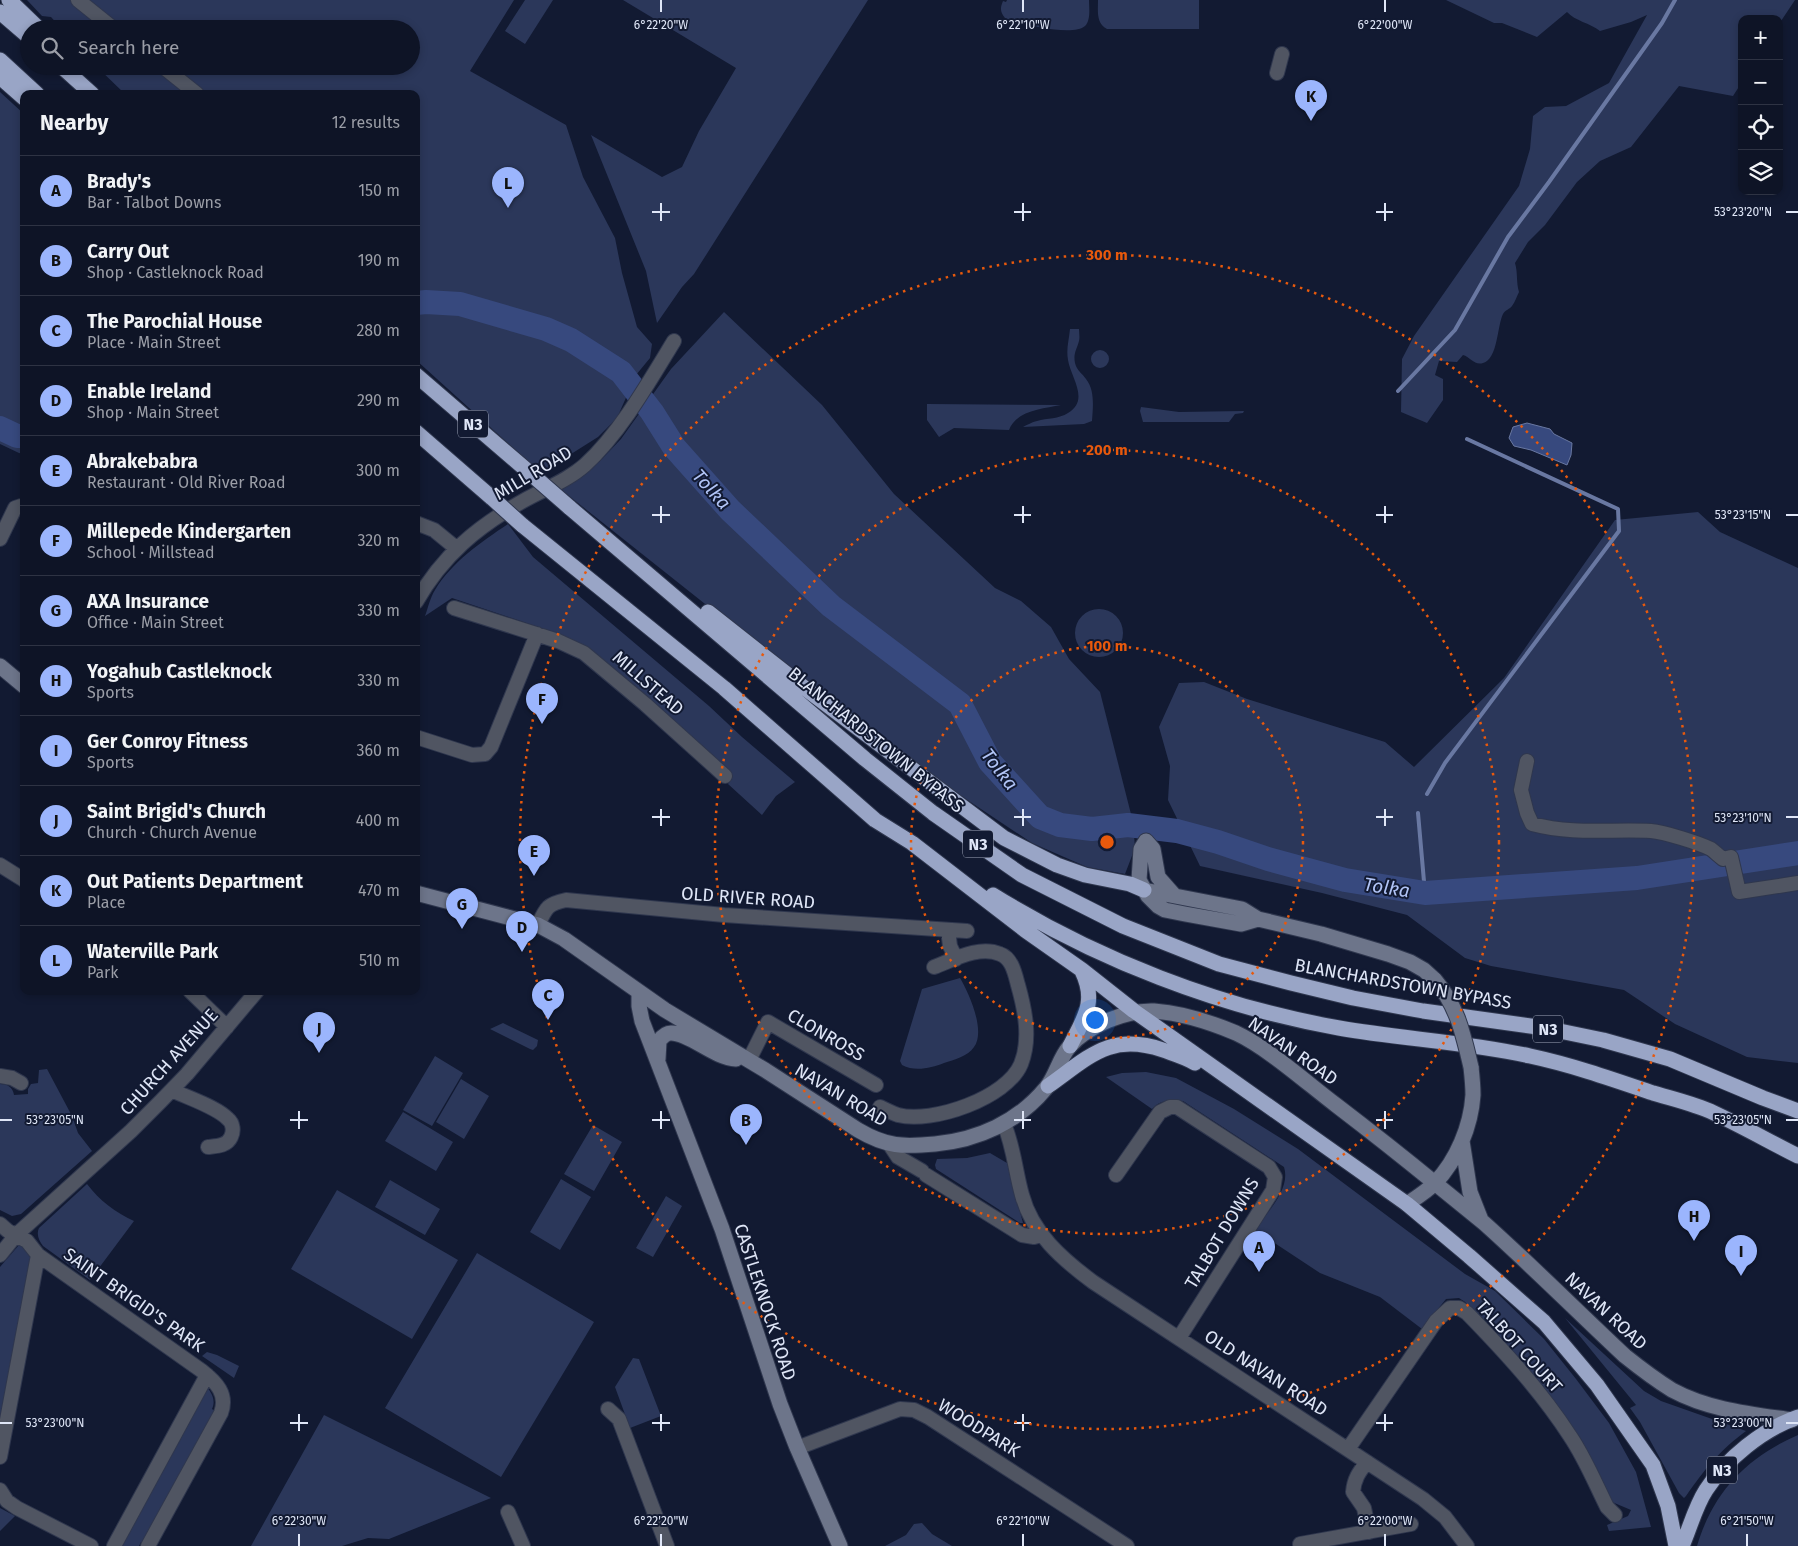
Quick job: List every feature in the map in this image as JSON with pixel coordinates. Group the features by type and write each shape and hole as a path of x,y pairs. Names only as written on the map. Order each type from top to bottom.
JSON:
{"highway":[{"path":"9,0 30,20"},
{"path":"0,12 20,30"},
{"path":"0,60 32,90"},
{"path":"71,75 88,90"},
{"path":"83,75 97,90"},
{"path":"0,77 20,94"},
{"name":"BLANCHARDSTOWN BYPASS","path":"420,378 865,759 933,813 1022,875 1123,926 1219,964 1291,984 1353,998 1545,1028 1603,1040 1670,1059 1763,1098"},
{"name":"N3","path":"420,435 522,525 724,688 875,820 912,843 1134,1011 1407,1204 1544,1322 1598,1385 1653,1466 1668,1506 1676,1546"},
{"name":"N3","path":"607,540 671,583 802,686 1004,838 1057,865 1085,875 1130,884 1144,890"},
{"path":"912,843 1009,905 1050,927 1161,978 1217,998 1277,1015 1339,1028 1490,1049 1530,1056 1588,1071 1712,1112 1798,1156"},
{"path":"1070,1046 1086,1013 1090,997 1088,984 1082,970"},
{"path":"1048,1086 1093,1053 1116,1044 1137,1043 1146,1044 1185,1057 1270,1107"},
{"path":"1763,1098 1798,1111"},
{"name":"N3","path":"1763,1098 1798,1119"},
{"name":"N3","path":"1682,1546 1705,1491 1717,1474 1743,1448 1795,1418"}],"main road":[{"path":"0,666 20,683"},
{"path":"1173,894 1158,877 1153,849 1146,841 1142,849 1139,880 1152,901 1164,910 1241,924 1258,919"},
{"path":"1144,890 1173,894 1242,909 1258,919 1321,934 1388,954 1410,962 1424,970 1446,993 1454,1006 1471,1067 1473,1093 1470,1113 1462,1141 1447,1167 1435,1184 1407,1204"},
{"name":"NAVAN ROAD","path":"420,894 538,925 564,939 665,1010 749,1060 858,1130 890,1145 914,1146 956,1141 1004,1124 1017,1116 1048,1086 1058,1064 1070,1046 1094,1027 1114,1018 1134,1011 1155,1011 1209,1022 1238,1034 1269,1054 1391,1147 1482,1222 1625,1356 1672,1390 1694,1400 1722,1409 1795,1418"},
{"name":"CASTLEKNOCK ROAD","path":"639,992 642,1021 722,1229 780,1404 835,1544"},
{"name":"CASTLEKNOCK ROAD","path":"659,1068 657,1054 659,1041 666,1034 670,1033 684,1037 727,1059 749,1060"},
{"path":"1462,1141 1470,1192 1482,1222"}],"street":[{"path":"78,0 103,20"},
{"path":"1278,73 1282,54"},
{"path":"174,75 193,90"},
{"name":"MILL ROAD","path":"420,596 434,574 456,548 485,524 524,501 566,480 586,464 626,418 674,341"},
{"path":"0,539 15,508 20,506"},
{"path":"420,525 434,530 456,548"},
{"name":"MILLSTEAD","path":"454,608 537,634 574,648 593,660 725,776"},
{"path":"420,738 472,755 485,754 491,747 537,634"},
{"path":"1527,761 1521,790 1527,814 1532,824 1546,828 1584,832 1653,831 1711,849 1723,859 1731,857 1738,892 1798,883"},
{"path":"0,865 20,878"},
{"name":"OLD RIVER ROAD","path":"538,925 544,911 550,905 566,900 724,916 967,931"},
{"path":"948,930 950,946 956,959"},
{"path":"880,1107 899,1115 925,1116 954,1110 979,1101 998,1091 1009,1080 1021,1063 1025,1047 1026,1025 1022,999 1015,973 1009,960 1000,954 975,952 934,967"},
{"path":"194,995 227,1027"},
{"name":"CHURCH AVENUE","path":"0,1254 16,1235 131,1131 172,1090 254,995"},
{"name":"CLONROSS","path":"749,1060 768,1022 876,1085"},
{"path":"0,1076 12,1078 21,1083"},
{"path":"172,1090 220,1113 232,1123 232,1136 227,1142 220,1146 208,1147"},
{"name":"TALBOT DOWNS","path":"1116,1175 1160,1112 1170,1107 1177,1107 1269,1167 1275,1177 1273,1190 1179,1338"},
{"name":"OLD NAVAN ROAD","path":"1004,1124 1011,1142 1022,1194 1031,1217 1041,1235 1068,1263 1093,1282 1430,1505 1445,1517 1467,1546"},
{"path":"890,1145 900,1159 1022,1235 1034,1237 1041,1235"},
{"name":"SAINT BRIGID'S PARK","path":"0,1224 8,1231 27,1241 38,1255 207,1375 220,1388 223,1407 196,1462 148,1546"},
{"name":"SAINT BRIGID'S PARK","path":"0,1457 38,1255"},
{"name":"TALBOT COURT","path":"1348,1449 1436,1321 1450,1308 1459,1308 1467,1312 1508,1355 1556,1414 1571,1437 1614,1515"},
{"name":"SAINT BRIGID'S PARK","path":"114,1546 207,1375"},
{"path":"608,1409 619,1419 667,1546"},
{"name":"WOODPARK","path":"797,1448 900,1409 914,1410 954,1433 1127,1546"},
{"path":"1367,1462 1353,1483 1352,1492 1364,1508 1369,1532"},
{"path":"0,1490 7,1501 18,1508 91,1546"},
{"path":"508,1512 523,1546"},
{"path":"1300,1544 1411,1524"}],"shaded area":[{"path":"27,0 514,0 470,71 566,125 583,177 615,238 622,273 637,327 652,344 650,358 636,375 617,418 598,437 541,473 420,364 420,90 121,90 105,75 420,75 420,20 54,20 51,17 42,16"},
{"path":"525,0 553,0 525,44 505,31"},
{"path":"623,0 868,0 694,274 682,287 657,323 646,271 591,135 662,177 682,167 699,131 736,68"},
{"path":"1007,0 1089,0 1088,21 1085,26 1079,29 1069,30 1058,30 1022,23 1003,16 1001,6 1003,1 1006,2"},
{"path":"1098,0 1199,0 1199,29 1107,29 1099,20"},
{"path":"1446,0 1795,0 1783,18 1783,15 1738,15 1738,88 1733,96 1679,86 1631,147 1600,161 1577,182 1545,225 1528,242 1515,263 1519,292 1512,306 1503,314 1492,355 1488,360 1480,364 1463,355 1457,362 1439,361 1435,375 1443,379 1443,400 1427,423 1401,412 1402,359 1414,336 1519,186 1530,149 1533,116 1545,107 1566,106 1609,83 1647,15 1600,31 1574,18 1567,12 1537,37 1502,23 1494,23"},
{"path":"0,92 20,110 20,453 0,444"},
{"path":"724,312 822,405 894,494 995,588 1021,601 1051,627 1069,659 1100,692 1133,822 1135,848 1125,874 1087,867 1032,843 936,779 724,619 559,488 600,461 621,439 671,369"},
{"path":"1070,329 1079,329 1075,363 1091,388 1093,399 1092,421 1084,424 1023,427 1035,421 1064,415 1074,408 1078,402 1077,388 1067,356"},
{"path":"1100,350 1108,355 1109,359 1104,367 1100,368 1092,363 1091,359 1096,351"},
{"path":"927,404 1061,405 1038,409 1024,414 1013,423 1009,430 954,428 939,437 927,420"},
{"path":"1141,407 1179,412 1244,411 1243,413 1235,414 1229,422 1143,422 1140,411"},
{"path":"1527,423 1550,429 1554,434 1572,443 1571,455 1567,465 1531,450 1514,446 1509,438 1513,427"},
{"path":"1698,512 1720,532 1798,568 1798,1063 1747,1057 1675,1024 1624,990 1491,966 1465,958 1407,915 1322,893 1200,866 1168,800 1170,766 1159,727 1179,683 1204,682 1247,699 1385,742 1414,767 1504,678 1615,520"},
{"path":"508,524 533,557 709,706 795,782 776,796 762,815 728,784 733,776 654,706 559,634 452,598 425,616 433,593 450,570 478,545"},
{"path":"1099,609 1108,611 1116,616 1121,624 1123,633 1121,642 1116,650 1108,655 1099,657 1090,655 1082,650 1077,642 1075,633 1077,624 1082,616 1090,611"},
{"path":"960,978 975,1012 978,1032 974,1047 960,1057 934,1066 918,1069 902,1065 900,1061 922,989"},
{"path":"503,1023 538,1040 537,1046 533,1050 530,1049 490,1029"},
{"path":"435,1056 463,1073 432,1126 403,1110"},
{"path":"47,1069 72,1116 78,1133 92,1151 21,1214 12,1216 0,1210 0,1084 9,1086 14,1095 28,1094 31,1084 38,1083 39,1070"},
{"path":"1146,1072 1176,1078 1234,1109 1298,1149 1465,1274 1495,1291 1544,1339 1609,1423 1636,1472 1651,1527 1609,1531 1607,1525 1628,1516 1631,1510 1612,1502 1581,1439 1552,1400 1491,1329 1465,1302 1459,1298 1446,1299 1422,1329 1380,1297 1320,1273 1255,1230 1281,1192 1284,1184 1284,1167 1183,1101 1170,1100 1162,1102 1152,1109 1106,1077 1122,1073"},
{"path":"461,1079 489,1096 464,1139 436,1122"},
{"path":"403,1112 453,1142 436,1171 385,1141"},
{"path":"593,1125 622,1142 594,1191 564,1174"},
{"path":"990,1153 1007,1163 1023,1223 1020,1223 936,1169 937,1159 967,1158"},
{"path":"561,1179 591,1197 560,1250 530,1232"},
{"path":"390,1180 440,1209 425,1235 375,1207"},
{"path":"87,1184 108,1206 134,1221 90,1280 43,1246 39,1240 38,1233 39,1228"},
{"path":"337,1190 458,1260 412,1339 291,1269"},
{"path":"666,1196 682,1206 653,1257 636,1248"},
{"path":"19,1245 23,1246 31,1261 0,1424 0,1267"},
{"path":"477,1253 594,1322 501,1477 385,1408"},
{"path":"1565,1318 1644,1391 1661,1401 1746,1431 1713,1461 1684,1498 1679,1493 1640,1422 1630,1408 1636,1405"},
{"path":"207,1352 239,1366 234,1378 202,1356"},
{"path":"633,1358 639,1359 661,1416 630,1428 615,1387"},
{"path":"206,1386 213,1397 212,1409 215,1411 145,1544 141,1542 139,1546 119,1546"},
{"path":"324,1415 491,1498 389,1539 368,1538 342,1546 251,1546"},
{"path":"1798,1435 1798,1546 1697,1546 1712,1509 1734,1478 1763,1454"},
{"path":"0,1508 15,1516 0,1531"},
{"path":"922,1523 932,1534 952,1546 885,1546 906,1535 914,1524"}],"waterway":[{"path":"1398,391 1455,330 1508,237 1662,23 1675,0"},
{"name":"Tolka","path":"420,303 460,304 546,329 571,340 621,372 652,412 674,447 730,510 831,606 960,704 990,762 1040,817 1060,825 1092,829 1128,825 1177,831 1345,880 1425,893 1637,878 1798,853"},
{"name":"Tolka","path":"0,428 20,436"},
{"path":"1427,794 1445,763 1619,531 1618,509 1467,439"},
{"path":"1418,813 1425,893"}],"place":[{"name":"Out Patients Department","path":"1311,121"},
{"name":"Waterville Park","path":"508,208"},
{"name":"Millepede Kindergarten","path":"542,724"},
{"name":"Abrakebabra","path":"534,876"},
{"name":"AXA Insurance","path":"462,929"},
{"name":"Enable Ireland","path":"522,952"},
{"name":"The Parochial House","path":"548,1020"},
{"name":"Saint Brigid's Church","path":"319,1053"},
{"name":"Carry Out","path":"746,1145"},
{"name":"Yogahub Castleknock","path":"1694,1241"},
{"name":"Brady's","path":"1259,1272"},
{"name":"Ger Conroy Fitness","path":"1741,1276"}]}
